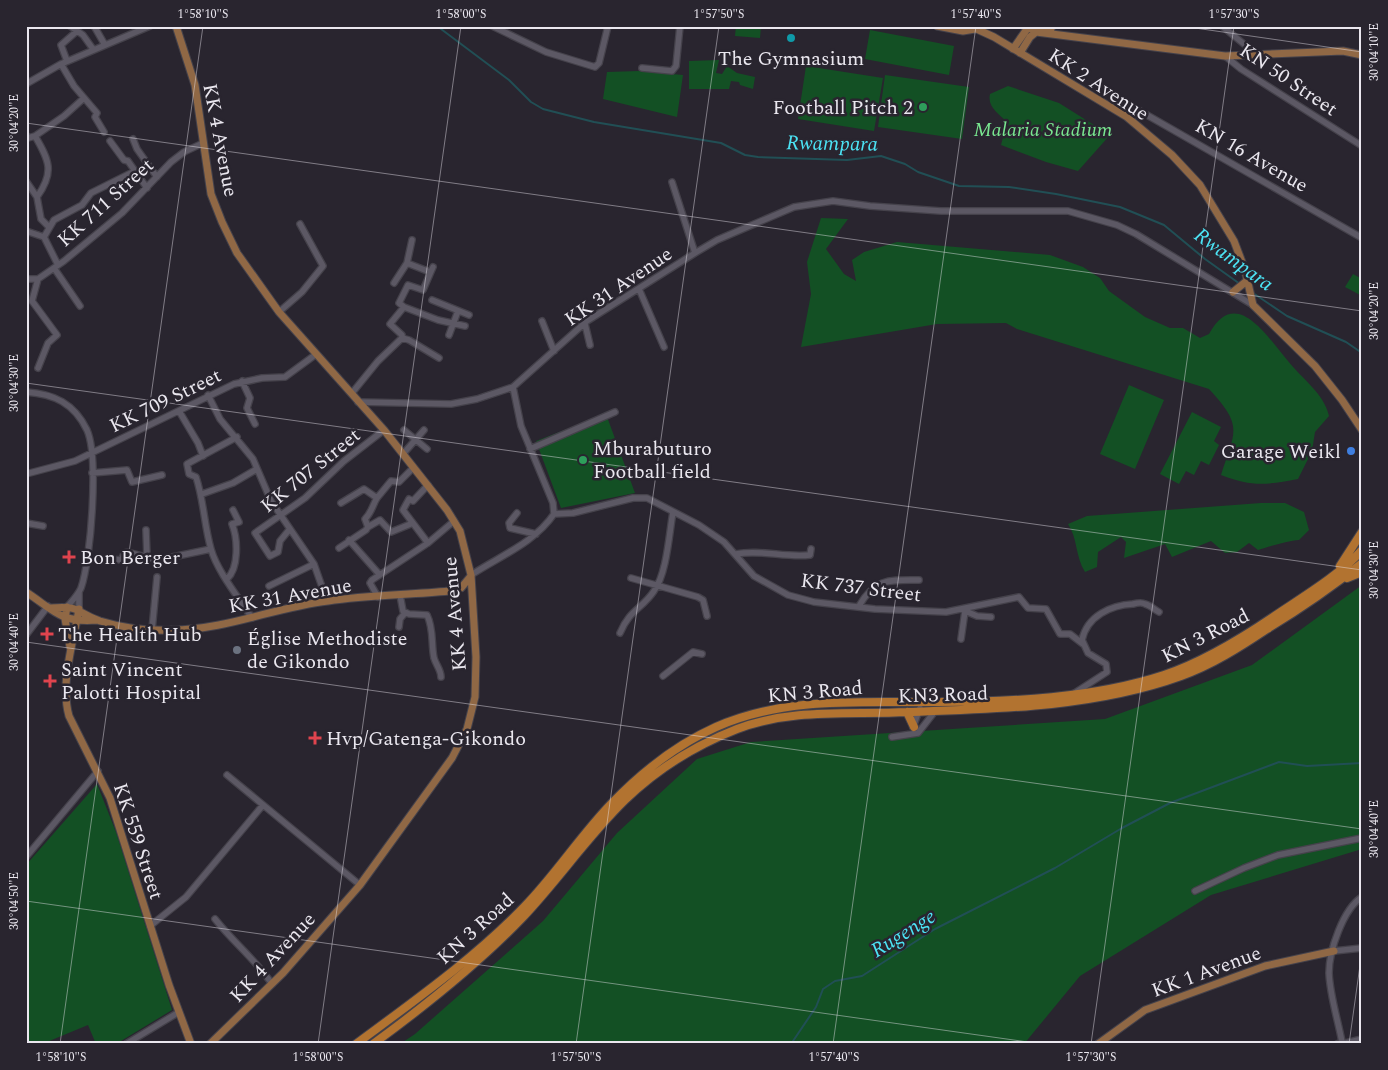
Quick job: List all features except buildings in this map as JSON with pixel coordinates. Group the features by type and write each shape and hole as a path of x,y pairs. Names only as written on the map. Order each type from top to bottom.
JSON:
{"highway":[{"path":"1334,573 1362,532"},
{"name":"KN 3 Road","path":"356,1044 471,961 525,906 611,804 646,772 690,741 730,722 776,708 820,703 994,701 1074,694 1163,675 1194,663 1244,636 1334,573 1362,550"},
{"name":"KN3 Road","path":"373,1044 416,1012 471,961 523,918 625,800 678,758 718,737 770,719 835,712 936,711 1070,701 1143,688 1182,676 1244,644 1339,582 1362,563"},
{"path":"1339,582 1362,572"},
{"path":"907,712 914,727"}],"main road":[{"name":"KK 4 Avenue","path":"176,26 195,85 212,194 222,222 237,253 279,312 384,430 454,521 464,544 471,575 476,657 475,697 467,729 447,765 360,885 272,984 210,1044"},
{"path":"937,26 962,31 972,27"},
{"name":"KK 2 Avenue","path":"972,27 1128,117 1172,155 1200,185 1234,241 1248,280 1254,305"},
{"path":"1013,49 1023,33 1033,27 1065,32 1095,40"},
{"path":"1020,53 1034,32 1225,56 1343,51 1362,55"},
{"path":"1233,292 1248,280"},
{"path":"1254,305 1315,366 1342,400 1362,430"},
{"name":"KK 31 Avenue","path":"26,592 64,619 77,622 98,620 152,630 186,630 252,618 327,601 459,588 467,583 471,575"},
{"name":"KK 31 Avenue","path":"49,607 67,606 79,609 98,620"},
{"name":"KK 559 Street","path":"67,606 64,619 71,650"},
{"name":"KK 559 Street","path":"79,609 71,650 66,703 69,716 110,798 150,926 191,1044"},
{"name":"KK 1 Avenue","path":"1098,1044 1145,1010 1264,966 1334,951"}],"street":[{"path":"70,26 89,42 94,50"},
{"path":"94,26 105,44"},
{"path":"26,84 64,62 150,26"},
{"path":"492,26 546,52 595,67 599,63 608,26"},
{"path":"642,68 672,71 678,62 680,26"},
{"path":"1222,26 1256,54"},
{"path":"76,31 61,45 66,76 97,113 95,117 104,132"},
{"name":"KN 50 Street","path":"1225,56 1240,69 1362,146"},
{"path":"26,135 28,138 35,136 64,116 84,98"},
{"name":"KN 16 Avenue","path":"1128,117 1135,110 1140,110 1362,238"},
{"path":"35,136 46,153 50,167 43,187 36,197"},
{"path":"133,139 137,149 157,177"},
{"path":"110,141 135,170 147,188"},
{"name":"KK 711 Street","path":"27,280 38,279 56,266 122,213 184,152 203,143"},
{"path":"80,306 56,266 44,237 49,227 61,215 82,205 91,193 135,170"},
{"path":"26,181 36,197 41,219 49,227"},
{"path":"672,182 695,253"},
{"name":"KK 31 Avenue","path":"513,386 585,324 717,240 769,216 794,207 833,201 870,206 941,211 1068,211 1117,225 1136,234 1254,305"},
{"path":"279,312 302,292 323,266 300,224"},
{"path":"26,231 44,237"},
{"path":"394,283 407,263 412,240"},
{"path":"407,263 432,269 423,290 408,285 399,303 413,312 465,326"},
{"path":"38,279 29,303 57,335 48,343 38,368"},
{"path":"639,290 664,347"},
{"path":"432,300 469,315"},
{"path":"402,338 402,335 390,324 404,307"},
{"path":"449,335 458,311"},
{"path":"542,321 554,351"},
{"path":"585,324 590,345"},
{"path":"402,338 409,340 439,358"},
{"path":"352,393 378,361 402,338"},
{"name":"KK 709 Street","path":"26,474 53,468 93,453 208,395 242,381 285,377 315,354"},
{"path":"242,381 250,398 247,408 256,424"},
{"path":"358,402 451,404 477,399 513,386 521,426 553,503 554,514"},
{"path":"26,392 52,395 68,405 87,430 93,453 90,544 79,592 79,609"},
{"path":"208,395 220,418 237,438 257,469 271,501 289,530 314,564 327,601"},
{"path":"178,411 198,443 203,456"},
{"path":"530,449 615,412"},
{"name":"KK 707 Street","path":"289,530 280,541 278,552 270,556 255,534 280,514 305,498 344,461 384,430"},
{"path":"404,430 426,449"},
{"path":"403,454 424,430"},
{"path":"237,438 186,464 189,474 196,477 202,494 211,549 252,618"},
{"path":"368,527 365,519 371,513 372,505 377,498 391,481 399,482 413,468"},
{"path":"202,494 233,483 257,469"},
{"path":"92,473 126,470 132,482 162,475"},
{"path":"428,486 414,501 409,499 403,510 428,543"},
{"path":"341,503 364,489 377,498"},
{"name":"KK 737 Street","path":"554,514 573,514 633,498 647,498 699,525 724,542 754,576 788,595 814,602 914,611 964,611 1019,598 1028,608 1046,610 1060,634 1070,634 1082,644"},
{"path":"228,580 236,567 235,535 232,524 239,522 233,510"},
{"path":"620,633 628,616 648,598 657,586 673,512"},
{"path":"517,513 509,523 510,528 536,534"},
{"name":"KK 31 Avenue","path":"471,575 536,534 554,514"},
{"path":"339,548 380,520 391,532 413,523"},
{"path":"378,597 370,582 379,574 428,543 454,521"},
{"path":"26,523 43,526"},
{"path":"146,530 147,556"},
{"path":"349,540 379,574"},
{"path":"87,558 120,560 124,553 127,552 153,559 165,559 211,549"},
{"path":"736,554 765,552 800,556 810,555 811,549"},
{"path":"269,586 314,564"},
{"path":"152,630 157,577"},
{"path":"631,578 698,597 704,600 707,616"},
{"path":"859,606 873,586 890,580 919,580"},
{"path":"67,606 79,592"},
{"path":"400,595 405,613"},
{"path":"1074,694 1107,669 1104,662 1088,653 1082,644 1087,628 1107,608 1119,604 1144,603 1158,612"},
{"path":"26,636 49,607"},
{"path":"961,639 964,611 991,617"},
{"path":"399,627 400,619 405,613"},
{"path":"405,613 427,615 432,630 434,659 441,671 441,677"},
{"path":"663,676 693,652 702,654"},
{"path":"909,736 920,711 920,702"},
{"path":"892,737 909,736 918,733 936,711 937,702"},
{"path":"26,857 98,772"},
{"path":"227,775 294,832 319,849 360,885"},
{"path":"150,926 186,897 263,805"},
{"path":"1195,891 1278,855 1362,838"},
{"path":"1362,897 1352,903 1348,909 1330,958 1329,973 1341,1043 1362,1039"},
{"path":"215,919 232,940 260,967 272,984"},
{"path":"1334,951 1362,948"},
{"path":"126,1044 179,1012"}],"green space":[{"path":"736,26 761,26 760,38 735,36"},
{"path":"870,30 954,46 949,75 865,59"},
{"path":"719,60 716,73 722,74 727,66 737,73 755,77 753,89 740,85 739,82 731,81 729,89 689,89 689,61"},
{"path":"806,66 883,78 874,131 798,119"},
{"path":"639,71 683,75 677,117 603,99 607,72"},
{"name":"Football Pitch 2","path":"885,75 969,87 962,139 878,127"},
{"name":"Malaria Stadium","path":"1008,86 1059,103 1110,135 1078,171 1046,162 1001,145 1007,122 990,103 990,94"},
{"path":"821,218 848,219 826,249 844,274 856,281 852,260 864,252 897,242 1050,255 1083,267 1100,278 1109,291 1145,317 1170,328 1183,328 1200,338 1209,334 1219,320 1230,314 1241,315 1251,320 1261,329 1318,393 1329,416 1315,432 1312,451 1298,479 1268,484 1242,482 1221,475 1233,438 1232,421 1228,412 1209,389 1017,329 1006,323 937,324 801,347 811,294 807,262"},
{"path":"1353,274 1362,279 1362,296 1345,287"},
{"path":"1129,385 1164,400 1135,469 1100,454"},
{"path":"1192,412 1221,427 1214,441 1219,445 1209,465 1201,461 1194,475 1186,471 1179,484 1160,474"},
{"name":"Mburabuturo Football field","path":"606,414 635,493 561,508 536,441"},
{"path":"1261,503 1285,503 1304,512 1309,530 1299,540 1258,550 1249,543 1237,552 1225,553 1211,541 1172,557 1165,544 1124,558 1126,542 1121,537 1098,552 1097,567 1085,572 1068,524 1087,516"},
{"path":"1362,585 1362,849 1211,895 1080,976 1024,1044 400,1044 415,1034 543,921 617,833 697,759 751,742 1105,719 1252,665"},
{"path":"97,784 116,832 172,1010 116,1044 96,1044 88,1025 42,1044 26,1044 26,865"}],"waterway":[{"name":"Rwampara","path":"437,26 509,80 531,102 543,109 594,122 721,143 745,155 847,160 881,156 905,164 918,172 959,186 1009,187 1120,207 1164,225 1205,259 1247,289"},
{"name":"Rwampara","path":"1253,293 1287,316 1346,342 1362,353"},
{"name":"Rugenge","path":"791,1044 816,1007 823,989 835,981 862,976 935,929 1055,868 1122,828 1170,803 1279,762 1307,766 1362,763"}],"place":[{"name":"The Gymnasium","path":"791,38"},
{"name":"Football Pitch 2","path":"923,107"},
{"name":"Garage Weikl","path":"1351,451"},
{"name":"Mburabuturo Football field","path":"583,460"},
{"name":"Bon Berger","path":"69,557"},
{"name":"The Health Hub","path":"47,634"},
{"name":"Église Methodiste de Gikondo","path":"237,650"},
{"name":"Saint Vincent Palotti Hospital","path":"50,681"},
{"name":"Hvp/Gatenga-Gikondo","path":"315,738"}]}
